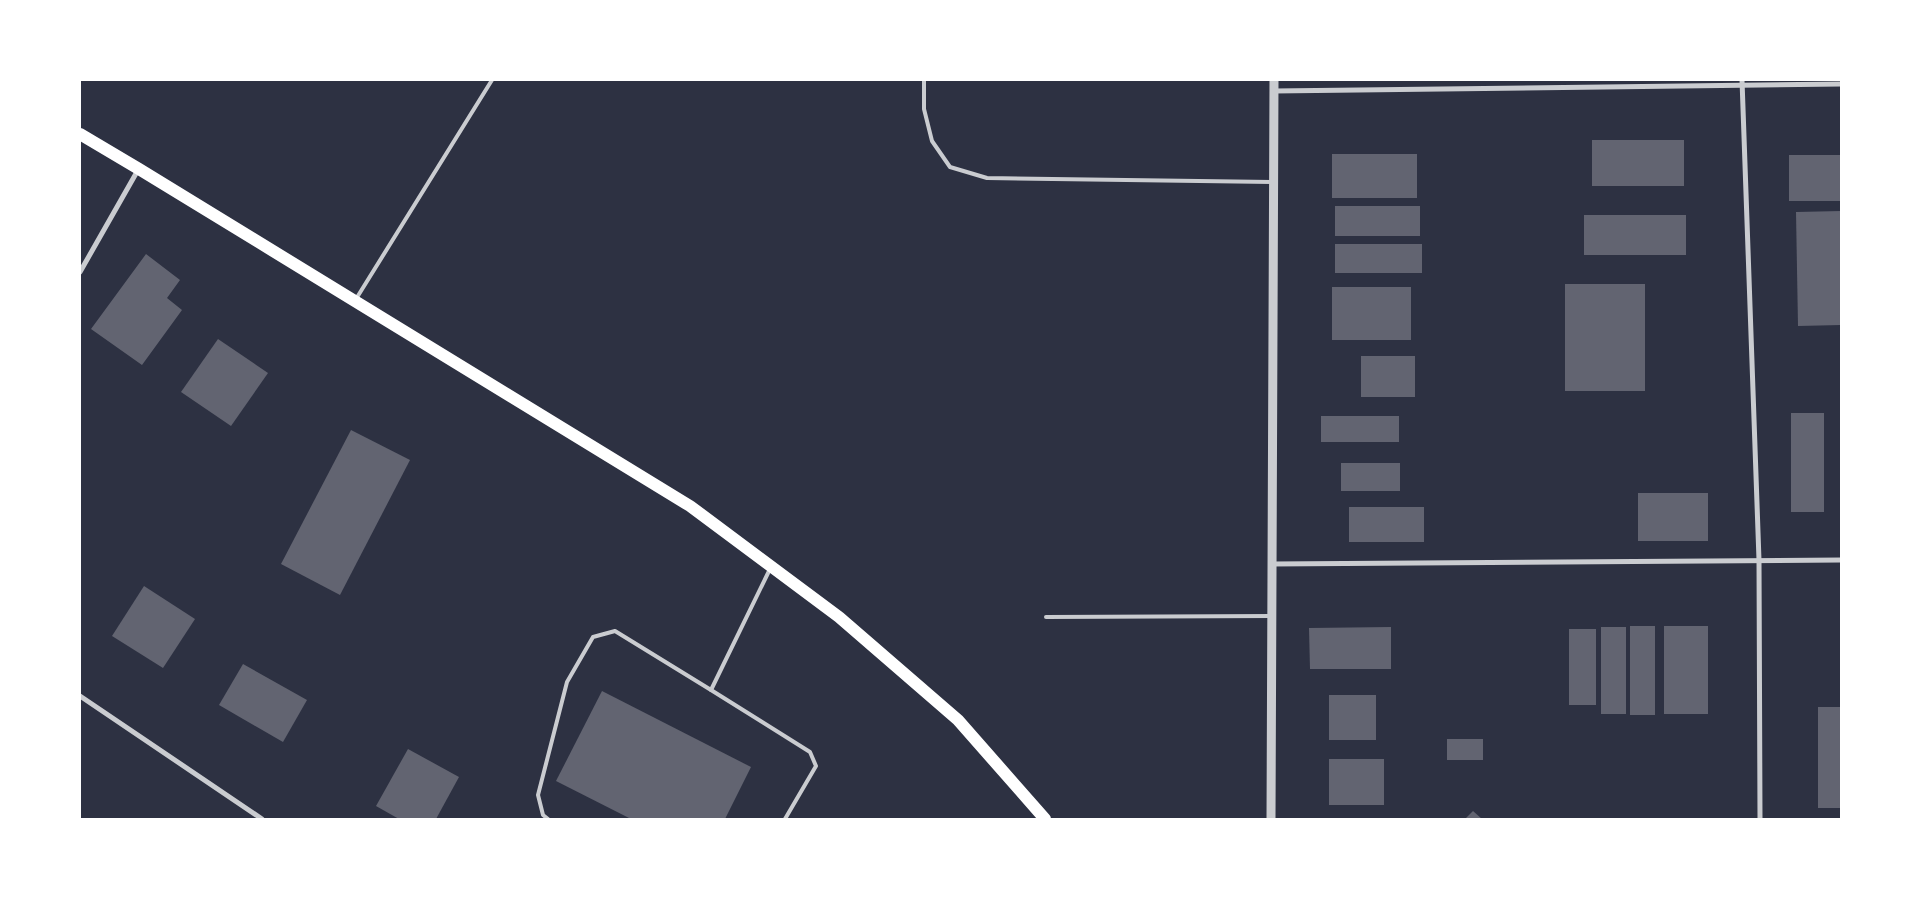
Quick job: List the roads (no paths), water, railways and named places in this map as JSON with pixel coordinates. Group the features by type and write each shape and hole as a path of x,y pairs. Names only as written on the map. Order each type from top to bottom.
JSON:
{"main road":[{"path":"80,134 690,506 839,617 958,720 1045,819"}],"street":[{"path":"1271,819 1274,80"},
{"path":"1274,91 1742,83 1841,84"},
{"path":"1742,83 1759,560 1760,819"},
{"path":"80,272 139,169"},
{"path":"1272,564 1841,560"},
{"path":"80,696 262,819"}],"lane":[{"path":"355,301 492,80"},
{"path":"924,80 924,109 932,141 950,167 987,178 1274,182"},
{"path":"711,690 771,567"},
{"path":"1046,617 1272,616"},
{"path":"548,819 543,815 538,795 567,682 593,637 615,631 810,752 816,766 785,819"}]}
